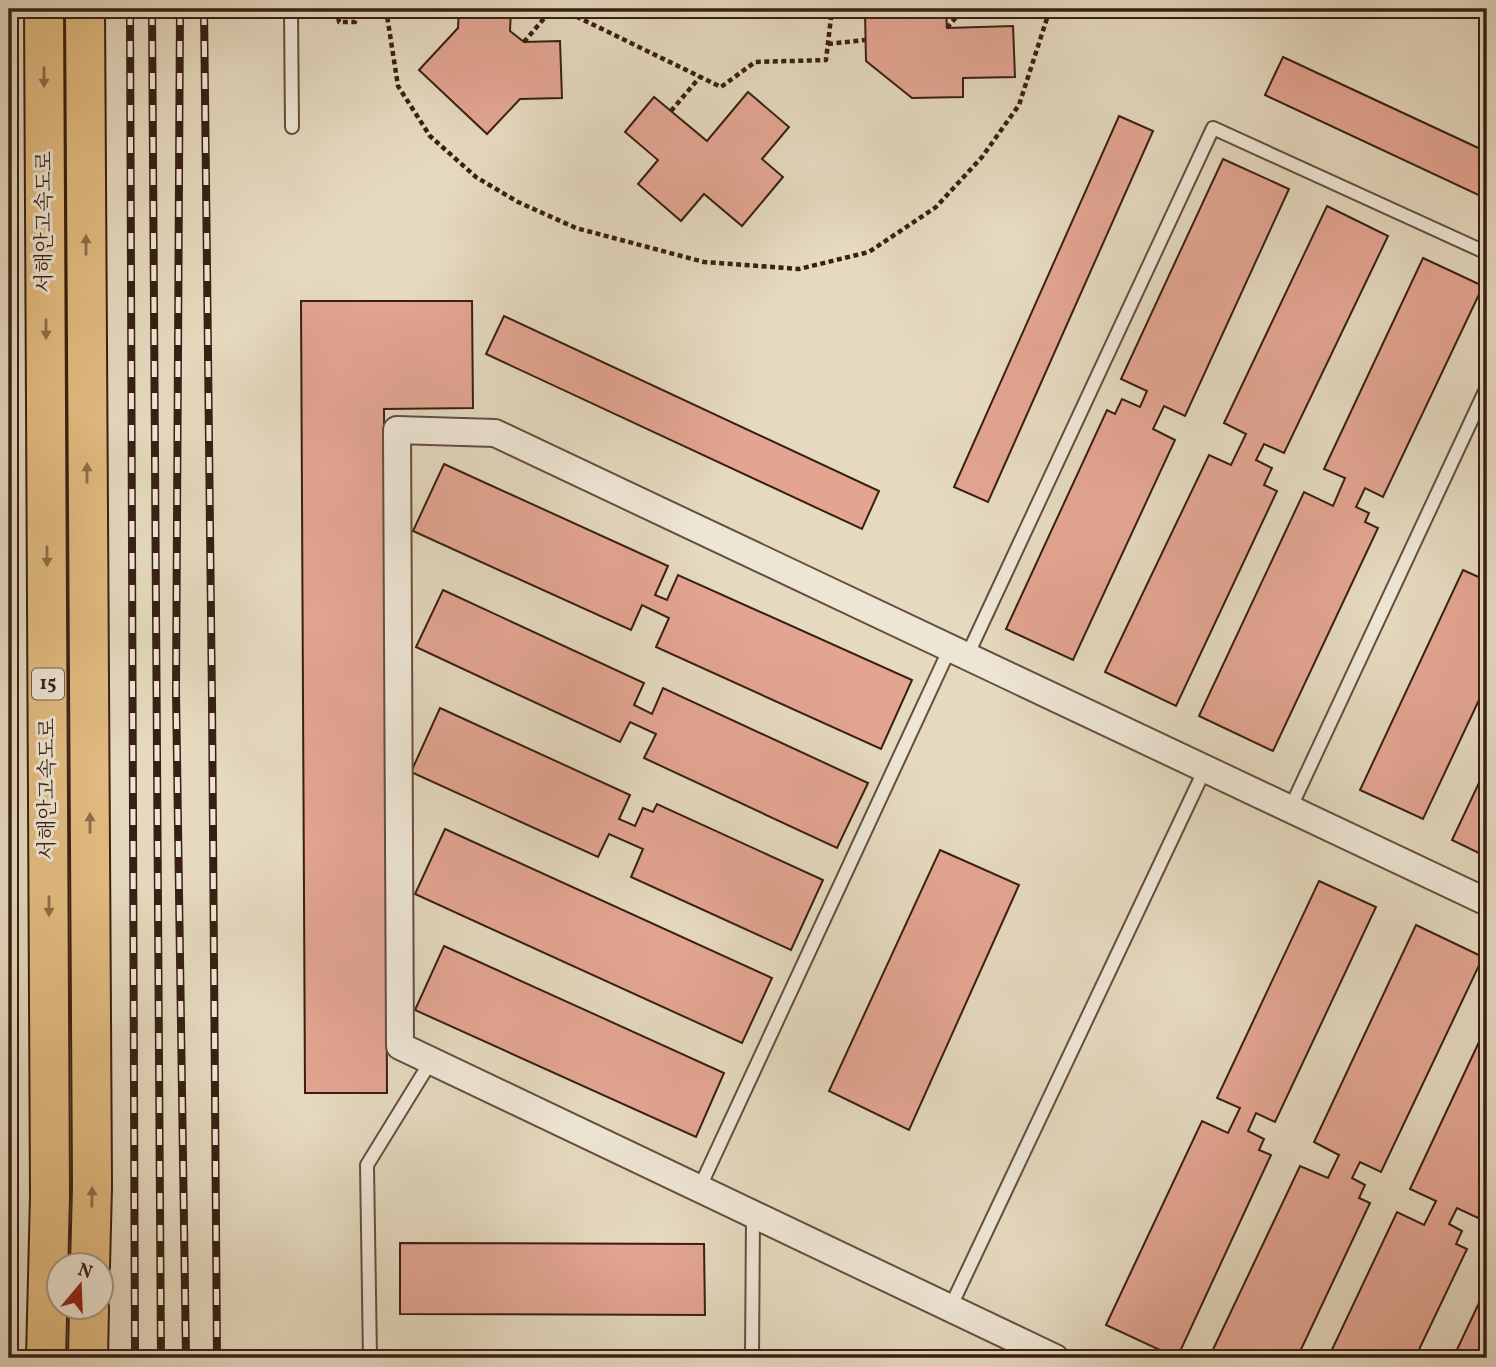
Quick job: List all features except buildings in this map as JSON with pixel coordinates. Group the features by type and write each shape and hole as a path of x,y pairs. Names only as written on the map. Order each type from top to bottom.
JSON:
{"highway":[{"name":"서해안고속도로","path":"44,9 50,1168 46,1358"},
{"name":"서해안고속도로","path":"85,9 90,1252"},
{"path":"88,1358 89,1322"}],"street":[{"path":"1055,1358 400,1046 397,430 495,433 1487,902"}],"lane":[{"path":"291,9 292,127"},
{"path":"699,1189 1213,128 1487,253"},
{"path":"1290,809 1487,387"},
{"path":"950,1308 1205,769"},
{"path":"370,1358 368,1165 431,1061"},
{"path":"752,1358 753,1215"}],"path":[{"path":"337,9 339,22 355,22 355,9"},
{"path":"386,9 398,86 430,136 476,177 518,202 576,228 705,262 799,269 869,252 936,207 982,157 1019,105 1050,9"},
{"path":"524,42 552,9"},
{"path":"561,9 721,87 755,62 826,60 832,9"},
{"path":"947,28 963,9"},
{"path":"828,44 866,40"},
{"path":"671,111 699,77"}],"railway":[{"path":"130,9 135,1358"},
{"path":"152,9 161,1358"},
{"path":"180,9 176,692 186,1358"},
{"path":"204,9 217,1358"}]}
